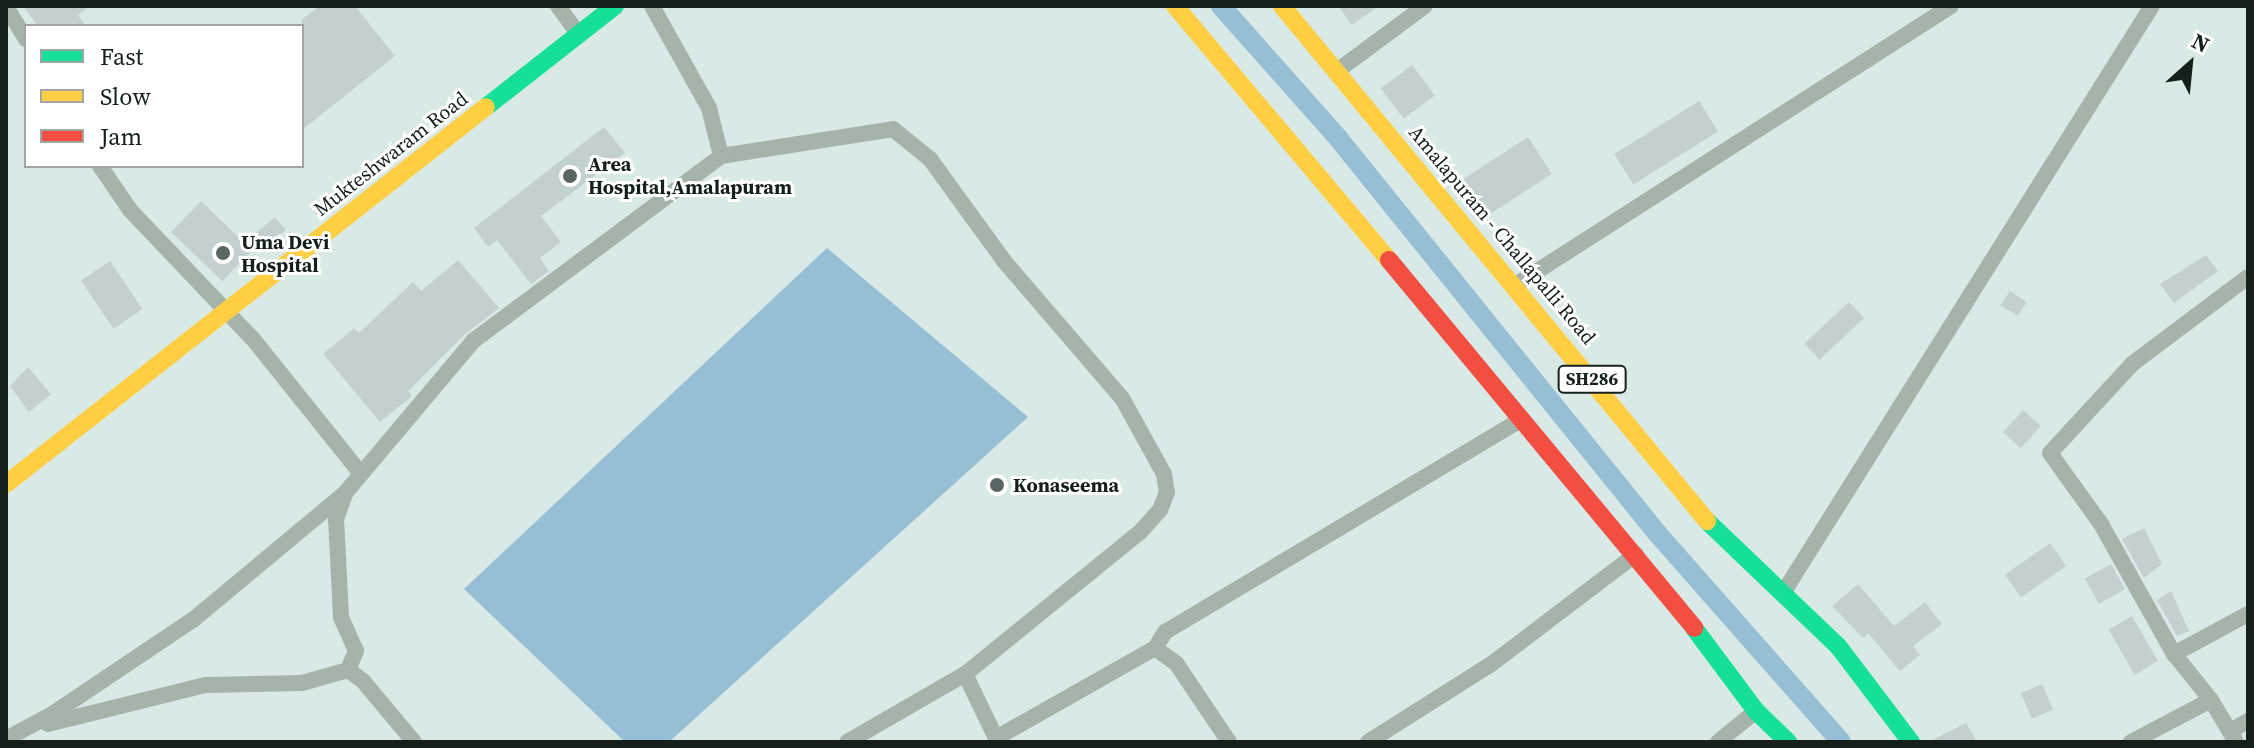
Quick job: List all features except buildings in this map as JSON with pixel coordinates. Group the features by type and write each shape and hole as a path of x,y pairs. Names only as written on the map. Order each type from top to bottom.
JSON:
{"main road":[{"name":"Mukteshwaram Road","path":"6,484 615,6"},
{"path":"1175,6 1636,554 1756,711 1788,742"},
{"name":"Amalapuram - Challapalli Road","path":"1282,6 1667,476 1733,549 1838,646 1911,742"}],"street":[{"path":"558,6 579,35"},
{"path":"652,6 709,108 721,156"},
{"path":"1337,71 1425,6"},
{"path":"1514,286 1951,6"},
{"path":"1783,593 2152,6"},
{"path":"6,7 24,36"},
{"path":"11,736 194,619 346,492 473,341 721,156 893,129 930,159 1004,261 1122,398 1151,446 1167,492 1160,510 965,674 847,742"},
{"path":"101,168 130,210 253,339 361,474"},
{"path":"2248,277 2132,364 2050,453 2101,524 2174,654 2211,700 2233,736 2248,721"},
{"path":"965,674 995,741 1155,648 1165,632 1522,419"},
{"path":"346,492 336,519 341,617 356,651 348,670"},
{"path":"1368,742 1490,665 1636,554"},
{"path":"2174,654 2248,614"},
{"path":"1155,648 1176,663 1229,742"},
{"path":"11,736 153,695 206,685 302,683 348,670"},
{"path":"348,670 363,681 414,742"},
{"path":"2131,742 2211,700"},
{"path":"1718,742 1756,711"}],"water":[{"path":"827,248 1028,417 669,742 625,742 464,589"}],"waterway":[{"path":"1221,6 1338,138 1657,533 1841,742"}],"traffic: fast":[{"path":"486,107 615,6"},
{"path":"1707,521 1838,646 1911,742"},
{"path":"1694,628 1756,711 1788,742"}],"traffic: slow":[{"path":"1175,6 1389,260"},
{"path":"1282,6 1707,521"},
{"path":"6,484 486,107"}],"traffic: jam":[{"path":"1389,260 1694,628"}],"place":[{"name":"Area Hospital,Amalapuram","path":"570,176"},
{"name":"Uma Devi Hospital","path":"223,253"},
{"name":"Konaseema","path":"997,485"}]}
